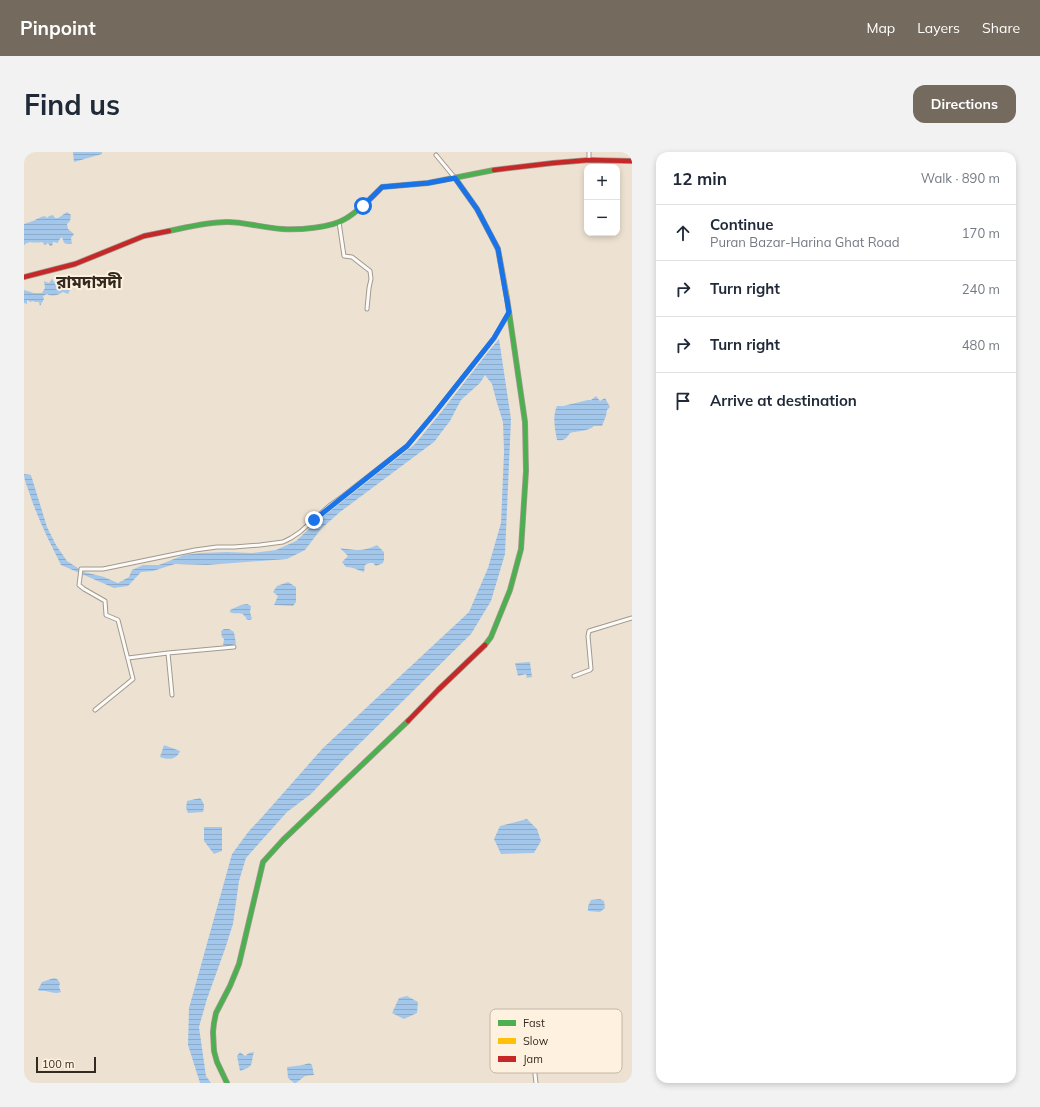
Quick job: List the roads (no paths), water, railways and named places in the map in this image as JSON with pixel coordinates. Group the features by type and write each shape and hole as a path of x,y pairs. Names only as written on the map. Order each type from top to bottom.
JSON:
{"main road":[{"path":"24,277 75,264 144,236 179,228 227,222 282,229 298,229 330,225 344,220 363,206 382,187 428,183 500,169 590,160 632,161"},
{"path":"227,1083 217,1062 212,1032 216,1013 230,986 239,964 263,862 283,840 416,714 438,690 484,646 491,637 510,590 521,549 526,471 525,422 498,249 477,209 455,178"}],"street":[{"path":"588,152 590,160"},
{"path":"436,155 455,178"},
{"path":"339,222 344,256 352,257 370,271 371,279 367,309"},
{"path":"95,710 133,679 118,620 106,615 105,601 79,585 81,569 103,569 202,549 260,545 283,542 291,538 300,532 329,506 344,496 407,446 494,338 509,312"},
{"path":"574,676 591,669 588,636 589,631 632,618"},
{"path":"128,658 234,647"},
{"path":"168,653 172,695"},
{"path":"535,1073 536,1083"}],"water":[{"path":"73,152 102,152 102,154 74,162"},
{"path":"67,212 71,215 70,221 67,224 68,229 74,234 71,238 72,244 64,243 62,237 58,243 53,242 52,246 48,243 45,245 42,242 28,243 24,245 24,224 45,216 47,218 53,215 55,218 58,218"},
{"path":"62,276 66,277 70,290 68,294 63,292 55,295 47,294 43,296 44,299 40,306 39,302 30,302 27,300 27,304 24,303 24,290 34,293 42,293 45,288 44,281 49,283 52,279 54,282"},
{"path":"499,339 511,419 505,554 491,601 471,634 344,759 311,794 287,812 246,858 239,881 233,924 199,1027 206,1076 211,1083 200,1083 188,1045 189,1008 232,854 249,831 323,748 469,612 488,568 501,523 504,452 503,422 492,384 485,375 480,383 461,400 450,421 434,442 340,512 321,529 305,550 287,559 207,565 175,564 153,571 141,572 128,586 114,588 61,565 36,511 24,478 24,474 31,475 47,527 56,545 67,561 84,572 104,577 118,583 129,577 132,570 143,565 159,565 184,555 227,552 252,553 276,550 296,541 315,523 415,444"},
{"path":"596,396 600,401 605,398 610,407 607,410 602,426 594,426 586,430 570,433 565,439 557,440 554,419 557,406 591,400"},
{"path":"377,545 384,552 383,563 376,566 373,563 369,563 365,565 364,572 346,567 342,562 348,556 340,548 363,550"},
{"path":"288,582 296,587 296,602 293,606 274,605 278,596 273,592 277,586"},
{"path":"247,604 251,606 250,612 252,619 246,619 243,614 240,613 230,612 230,610"},
{"path":"224,629 229,629 234,632 236,644 223,645 224,639 221,631"},
{"path":"530,662 532,677 527,678 526,674 518,676 515,663"},
{"path":"164,745 180,751 179,754 174,758 166,759 160,757"},
{"path":"200,798 204,804 203,812 188,813 186,808 187,801"},
{"path":"527,819 537,829 541,841 534,853 501,854 494,839 500,826"},
{"path":"204,827 222,827 222,851 214,854 204,841"},
{"path":"600,899 604,901 605,908 600,912 588,911 588,906 591,900"},
{"path":"54,978 60,983 59,987 61,992 56,993 38,990 42,982"},
{"path":"407,996 418,1002 417,1013 404,1019 392,1013 399,998"},
{"path":"240,1052 245,1056 254,1052 250,1066 240,1071 237,1056"},
{"path":"309,1063 312,1065 314,1075 305,1076 296,1083 288,1078 287,1067"}],"district":[{"name":"রামদাসদী","path":"89,281"}]}
